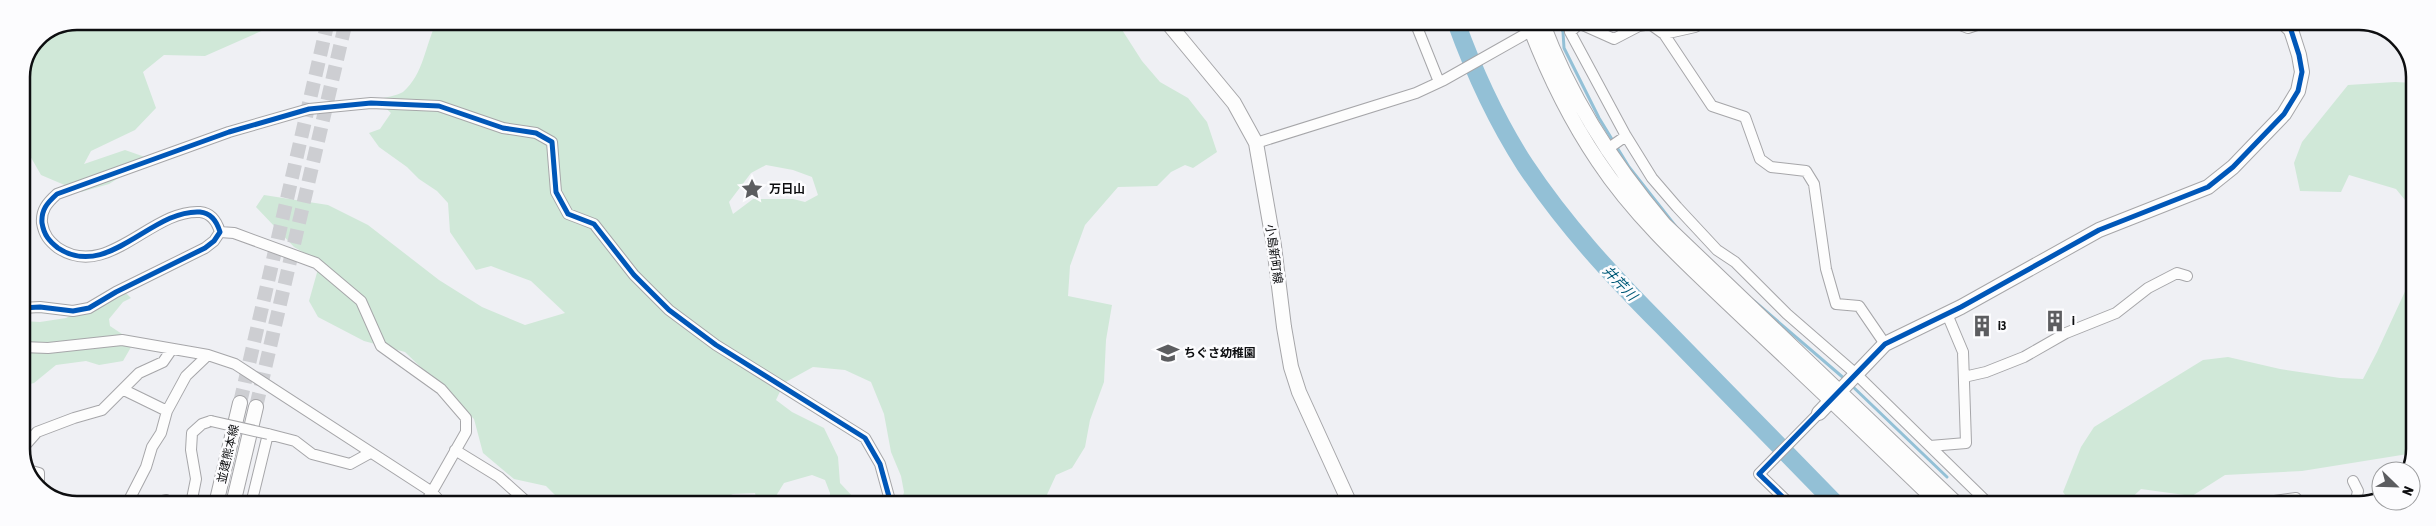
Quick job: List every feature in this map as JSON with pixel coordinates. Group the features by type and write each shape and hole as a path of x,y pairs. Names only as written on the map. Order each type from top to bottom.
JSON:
{"street":[{"name":"小島新町線","path":"1174,30 1234,103 1256,143 1274,246 1291,367 1300,392 1346,496"},
{"path":"1419,30 1441,81"},
{"path":"1256,143 1416,93 1441,81 1529,30"},
{"path":"1540,30 1557,87 1578,128 1598,161 1625,196 1682,259 1838,392 1933,496"},
{"path":"1541,30 1606,150 1633,187 1664,224 1948,496"},
{"path":"1572,30 1570,32 1626,136 1652,178 1717,250 1735,262 1787,314 1856,374 1981,496"},
{"path":"1593,30 1614,39 1631,30"},
{"path":"1658,30 1664,34 1712,106 1745,117 1760,159 1771,166 1806,171 1814,184 1826,269 1836,304 1858,306 1884,344"},
{"path":"1664,34 1682,30"},
{"path":"1782,496 1759,474 1884,344 1947,314 2099,230 2208,187 2232,166 2284,114 2298,91 2302,72 2291,30"},
{"path":"220,232 217,222 209,215 200,212 187,214 170,219 133,240 101,254 83,257 69,255 51,243 45,236 42,217 46,205 57,194 229,132 309,109 371,103 439,106 504,128 536,133 552,142 556,192 568,214 594,224 634,276 669,310 708,339 865,438 880,464 889,496"},
{"path":"1606,150 1626,136"},
{"path":"30,308 40,307 73,312 89,308 116,292 205,248 214,241 220,232"},
{"path":"220,232 234,233 316,263 362,301 381,346 441,389 466,418 466,432 430,496"},
{"path":"1706,265 1717,250"},
{"path":"1964,377 1986,372 2024,357 2066,333 2116,313 2148,288 2178,273 2187,276"},
{"path":"1930,446 1966,443 1963,352 1947,314"},
{"path":"30,347 48,348 122,340 208,355 235,364 299,404 435,496"},
{"path":"30,440 37,432 102,410 139,373 163,362 172,349"},
{"path":"131,496 146,467 152,447 161,433 167,411 186,376 208,355"},
{"path":"124,390 167,411"},
{"name":"並建熊本線","path":"218,496 240,403"},
{"name":"並建熊本線","path":"235,496 256,408"},
{"path":"193,496 196,479 191,450 192,433 202,424 211,420 295,440 312,454 350,464 370,452"},
{"path":"253,496 268,434"},
{"path":"455,450 499,478 522,496"},
{"path":"2354,481 2358,491 2357,496"}],"green space":[{"path":"77,30 264,30 205,56 164,55 143,72 156,108 135,130 91,151 84,164 125,150 145,157 128,172 109,184 81,192 41,175 30,156 30,77 31,68 38,51 51,38 68,31"},
{"path":"433,30 1122,30 1142,61 1160,82 1188,98 1207,122 1217,152 1193,168 1185,165 1171,172 1157,186 1118,187 1085,225 1070,266 1068,296 1112,305 1106,340 1104,382 1090,420 1085,447 1072,468 1056,475 1046,496 903,496 901,476 891,452 884,414 871,382 845,370 813,367 784,383 776,400 792,412 824,428 838,457 840,483 852,496 830,496 825,480 812,475 784,483 776,496 756,496 755,493 729,496 556,496 546,486 514,479 483,453 474,419 405,352 364,341 318,317 309,301 320,262 294,247 256,207 264,195 328,205 368,225 439,280 482,307 525,325 565,313 531,281 491,266 476,270 450,232 448,203 437,191 379,147 369,133 380,129 391,113 377,100 403,92 410,85 420,68","holes":["766,165 793,170 812,177 818,195 805,202 793,199 753,199 733,214 729,202 751,173"]},
{"path":"2406,83 2406,201 2396,189 2349,175 2341,192 2300,191 2294,163 2302,142 2348,85"},
{"path":"122,289 131,298 123,302 109,319 110,326 134,342 123,361 99,365 86,361 56,365 34,383 30,384 30,321 40,322 66,318"},
{"path":"2406,289 2405,454 2302,471 2225,475 2192,496 2141,489 2134,496 2066,496 2063,492 2081,447 2094,427 2203,360 2228,357 2280,369 2340,378 2363,379"}],"waterway":[{"name":"井芹川","path":"1459,30 1478,77 1505,131 1540,187 1572,229 1625,288 1828,496"},
{"path":"1562,30 1564,48 1599,118 1629,167 1677,228"},
{"path":"1754,301 1846,380"},
{"path":"1850,384 1947,477"}],"tunnel":[{"path":"240,403 326,30"},
{"path":"256,407 344,30"}],"cycle path":[{"path":"1782,496 1759,474 1885,344 1961,307 2099,230 2208,187 2233,167 2284,114 2298,91 2302,72 2291,30"},
{"path":"30,308 73,311 89,308 116,292 205,248 214,241 220,232 215,222 207,214 200,212 182,214 164,221 112,250 94,256 76,256 58,248 44,231 42,223 44,210 57,194 229,132 309,109 371,103 439,106 503,128 536,133 552,142 556,192 568,214 594,224 634,275 669,310 716,345 865,438 880,464 889,496"}],"place":[{"name":"万日山","path":"752,189"},
{"name":"i","path":"2055,321"},
{"name":"i3","path":"1982,326"},
{"name":"ちぐさ幼稚園","path":"1168,353"}]}
